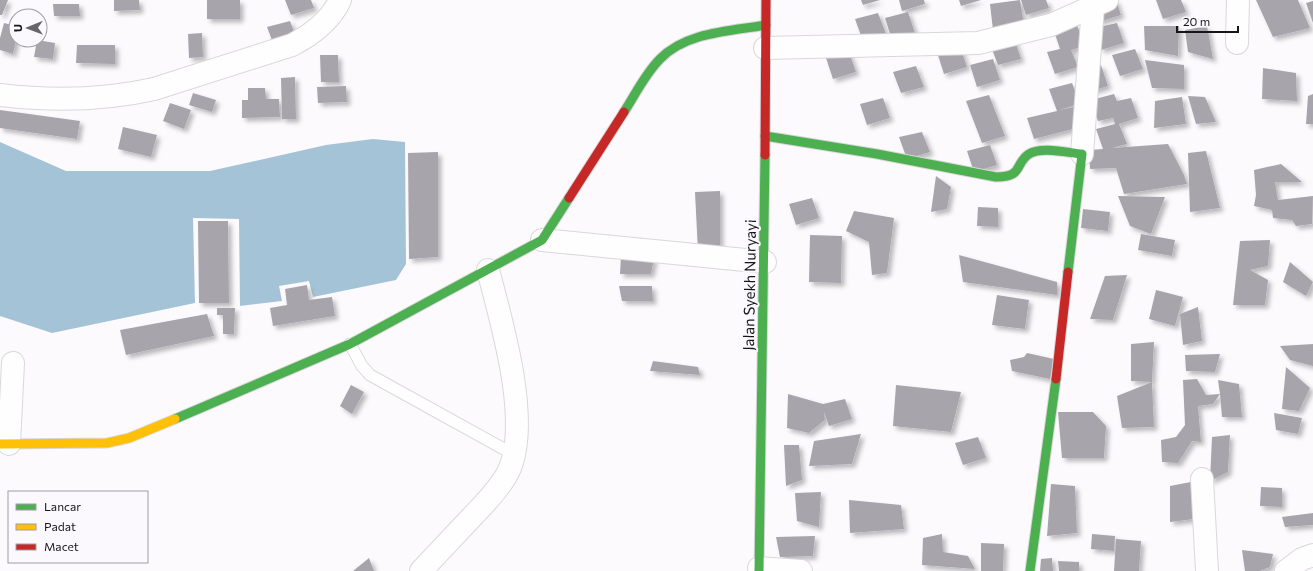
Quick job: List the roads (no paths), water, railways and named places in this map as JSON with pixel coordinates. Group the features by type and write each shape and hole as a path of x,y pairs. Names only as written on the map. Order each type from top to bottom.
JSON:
{"street":[{"path":"0,95 30,99 59,98 132,94 154,89 292,46 307,37 326,19 340,0"},
{"name":"Jalan Syekh Nuryayi","path":"759,569 765,262 766,0"},
{"path":"1237,43 1238,0"},
{"path":"766,48 978,43 1051,25 1100,3"},
{"path":"1030,571 1053,401 1100,3"},
{"path":"13,363 4,444 107,443 129,438 350,344 542,240 652,68 667,53 684,44 705,37 766,25"},
{"path":"765,136 877,154 996,178 1006,177 1015,173 1029,154 1040,150 1082,154"},
{"path":"542,240 765,262"},
{"path":"421,571 497,491 507,474 513,454 516,434 512,370 488,270"},
{"path":"1202,479 1206,571"},
{"path":"1286,571 1302,559 1313,555"},
{"path":"759,569 802,571"}],"lane":[{"path":"350,344 362,366 370,375 513,454"}],"water":[{"path":"373,139 405,142 406,264 396,280 313,297 309,281 279,286 282,301 240,306 239,219 193,218 195,303 52,333 0,316 0,142 66,171 210,171 326,145"}]}
